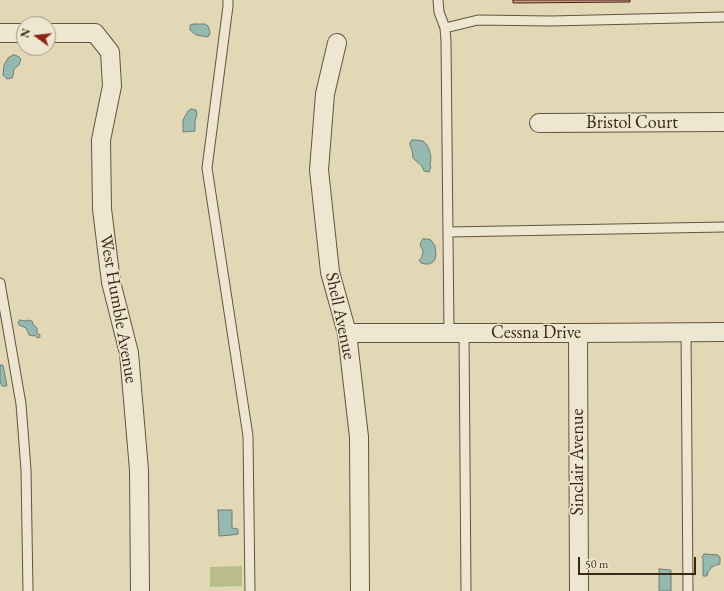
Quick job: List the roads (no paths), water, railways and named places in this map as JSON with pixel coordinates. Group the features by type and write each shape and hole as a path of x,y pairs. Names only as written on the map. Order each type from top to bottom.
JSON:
{"street":[{"path":"0,33 16,33"},
{"name":"West Humble Avenue","path":"56,33 95,33 110,52 112,86 101,140 102,209 111,282 130,353 139,470 140,591"},
{"name":"Shell Avenue","path":"337,43 325,94 319,170 330,272 347,333 359,437 360,591"},
{"name":"Bristol Court","path":"539,123 724,122"},
{"name":"Cessna Drive","path":"347,333 724,332"},
{"name":"Sinclair Avenue","path":"578,333 579,591"}],"lane":[{"path":"228,0 206,168 248,436 250,591"},
{"path":"438,0 439,12 445,28 446,41 448,232 456,333 466,591"},
{"path":"445,28 478,20 551,21 724,17"},
{"path":"448,232 724,226"},
{"path":"0,282 21,404 26,470 28,591"},
{"path":"686,332 688,591"}],"water":[{"path":"205,24 208,26 210,32 209,36 196,35 190,30 190,25"},
{"path":"15,55 21,59 19,65 14,69 12,78 7,79 3,75 4,65 8,58"},
{"path":"191,109 196,110 197,114 195,131 183,132 183,120 188,111"},
{"path":"412,140 423,141 427,145 431,157 431,167 429,172 424,171 422,166 413,158 410,145"},
{"path":"423,239 431,240 435,246 435,259 429,264 421,263 419,260 422,257 423,251 420,245"},
{"path":"20,320 32,321 34,326 37,328 37,333 40,337 37,338 35,335 29,335 26,328 19,325 18,322"},
{"path":"0,365 3,365 7,386 2,386 0,383"},
{"path":"218,510 232,510 232,528 238,529 238,534 219,536"},
{"path":"704,554 718,555 720,557 720,564 712,567 707,576 703,576 702,557"},
{"path":"659,569 671,570 671,591 659,591"}]}
